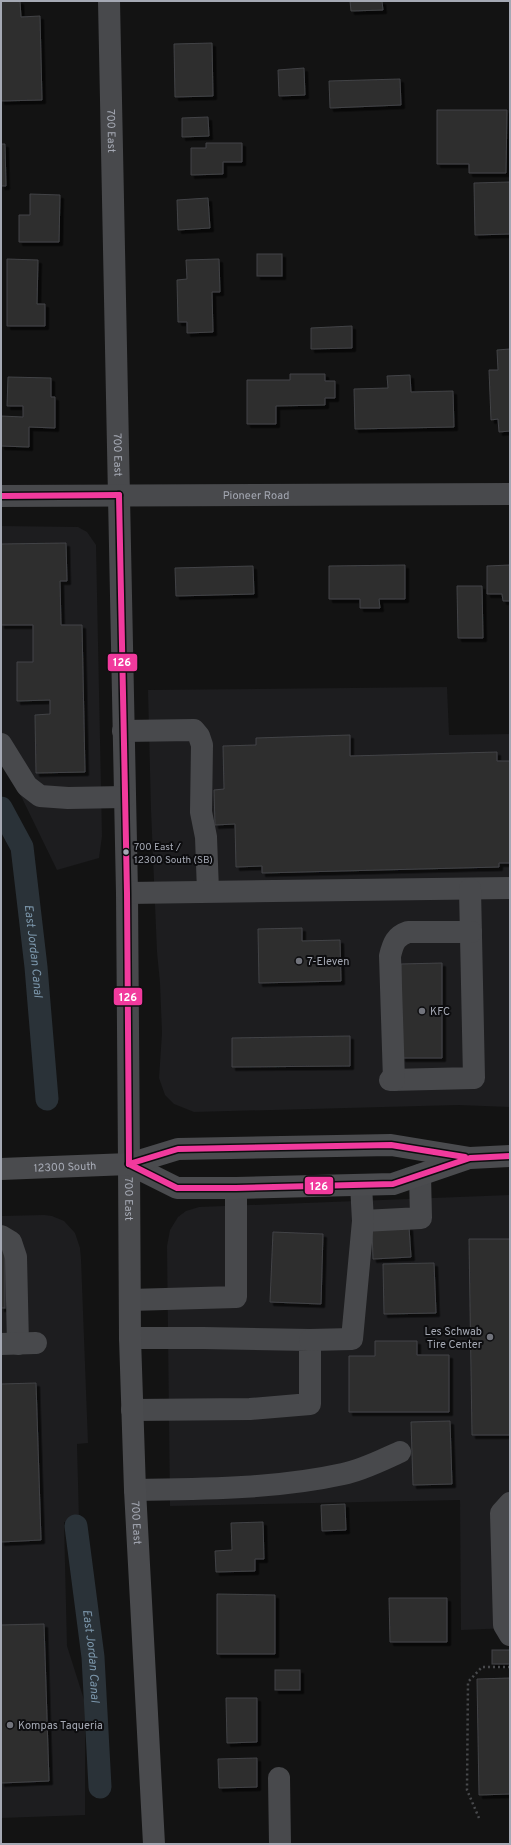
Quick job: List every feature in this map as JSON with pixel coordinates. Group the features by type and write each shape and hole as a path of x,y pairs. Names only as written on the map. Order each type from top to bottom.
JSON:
{"main road":[{"name":"12300 South","path":"1,1169 129,1164 178,1149 392,1145 470,1158 510,1156"},
{"name":"12300 South","path":"129,1164 177,1188 236,1188 393,1184 470,1158"},
{"name":"700 East","path":"129,1164 130,1338 134,1490 154,1844"}],"street":[{"name":"700 East","path":"109,1 127,893 129,1164"},
{"name":"Pioneer Road","path":"1,496 510,494"},
{"path":"123,732 194,730 200,736 202,745 201,812 206,837 208,891"},
{"path":"1,744 26,786 40,796 68,798 125,796"},
{"path":"470,888 471,932 474,1078 392,1080 390,956 393,944 399,935 408,932 471,932"},
{"path":"127,893 510,888"},
{"path":"363,1220 421,1218 420,1175"},
{"path":"130,1338 352,1339 363,1220 361,1185"},
{"path":"130,1300 236,1296 236,1188"},
{"path":"1,1236 11,1242 16,1257 18,1344"},
{"path":"132,1410 250,1409 310,1404 310,1340"},
{"path":"134,1490 296,1483 344,1474 400,1452"},
{"path":"510,1503 501,1513 504,1625 510,1635"},
{"path":"279,1778 280,1844"}],"path":[{"path":"479,1818 467,1790 468,1682 482,1667 510,1667"}],"shaded area":[{"path":"1,526 78,527 87,532 96,545 102,836 99,858 57,870 22,798 1,762"},
{"path":"447,687 449,735 510,734 510,1107 458,1105 194,1112 174,1104 165,1095 159,1078 162,1033 151,810 148,690"},
{"path":"510,1195 510,1628 461,1630 460,1500 170,1506 167,1246 170,1230 178,1217 186,1211 199,1207"},
{"path":"1,1216 52,1216 64,1221 75,1233 80,1248 81,1259 88,1443 77,1444 79,1521 64,1522 67,1646 85,1703 85,1815 1,1818"}],"building":[{"path":"1,1 20,1 21,17 40,16 42,100 1,101"},
{"path":"350,1 382,1 383,10 351,11"},
{"path":"212,43 213,96 175,97 174,44"},
{"path":"304,68 305,95 279,96 278,70"},
{"path":"400,79 401,105 330,108 329,81"},
{"path":"437,110 507,110 506,173 469,173 469,164 437,164"},
{"path":"208,117 209,136 182,137 182,118"},
{"path":"206,143 242,143 242,162 223,162 223,174 191,175 191,148 206,148"},
{"path":"1,144 5,144 6,186 1,186"},
{"path":"510,182 510,234 475,235 474,183"},
{"path":"30,194 60,195 59,242 19,242 19,215 30,215"},
{"path":"208,198 210,228 178,230 177,200"},
{"path":"257,254 282,254 282,276 257,276"},
{"path":"7,259 38,260 37,304 45,304 45,326 7,326"},
{"path":"219,259 220,292 212,292 213,332 187,333 187,322 178,322 177,280 187,279 186,260"},
{"path":"352,326 352,348 311,349 311,328"},
{"path":"510,349 510,431 499,432 498,419 491,420 489,370 498,370 497,350"},
{"path":"290,374 325,374 325,381 335,381 335,398 325,398 325,405 276,406 276,424 247,424 247,380 290,380"},
{"path":"410,375 411,392 453,391 454,427 355,429 354,389 388,388 387,376"},
{"path":"8,377 51,378 51,397 55,397 55,428 29,427 29,447 1,446 1,416 23,417 23,406 7,406"},
{"path":"66,543 67,581 60,581 61,625 82,625 85,772 36,773 35,715 50,714 50,700 17,701 17,662 33,662 33,625 1,625 1,544"},
{"path":"405,565 405,599 379,599 380,608 360,608 360,599 329,599 329,566"},
{"path":"510,565 510,601 503,601 502,594 487,594 487,566"},
{"path":"253,566 254,594 176,596 175,568"},
{"path":"457,586 482,586 483,638 458,638"},
{"path":"350,735 350,756 497,752 497,761 510,761 510,863 499,863 499,867 262,873 262,866 236,867 235,824 215,825 214,790 224,789 223,746 256,745 256,738"},
{"name":"7-Eleven","path":"302,928 302,941 340,940 341,981 259,983 258,929"},
{"name":"KFC","path":"442,963 442,1058 402,1058 401,964"},
{"path":"350,1036 350,1066 232,1067 232,1038"},
{"path":"409,1227 411,1257 373,1259 372,1229"},
{"path":"273,1232 323,1234 321,1304 270,1302"},
{"name":"Les Schwab Tire Center","path":"469,1239 510,1239 510,1435 472,1435"},
{"path":"1,1247 5,1247 5,1308 1,1308"},
{"path":"434,1263 436,1313 384,1314 383,1264"},
{"path":"375,1341 417,1341 417,1355 449,1355 449,1412 349,1412 349,1356 375,1356"},
{"path":"36,1383 41,1540 1,1542 1,1384"},
{"path":"450,1421 452,1484 413,1485 411,1422"},
{"path":"345,1504 346,1530 322,1531 321,1505"},
{"path":"263,1522 264,1559 255,1559 255,1571 216,1572 215,1551 232,1550 231,1523"},
{"path":"217,1594 275,1595 275,1654 217,1654"},
{"path":"389,1598 447,1598 447,1642 390,1642"},
{"path":"44,1624 49,1781 1,1783 1,1625"},
{"path":"492,1650 510,1650 510,1664 492,1664"},
{"path":"275,1670 300,1670 300,1690 275,1690"},
{"path":"510,1678 510,1794 479,1795 477,1679"},
{"path":"226,1698 257,1698 257,1742 227,1743"},
{"path":"257,1758 257,1787 219,1788 218,1759"}],"waterway":[{"name":"East Jordan Canal","path":"1,808 22,847 36,967 47,1099"},
{"name":"East Jordan Canal","path":"76,1526 93,1657 100,1787"}],"transit line":[{"name":"126","path":"119,495 127,893 129,1164"},
{"name":"126","path":"1,496 119,495"},
{"name":"126","path":"129,1164 178,1149 391,1145 465,1157"},
{"name":"126","path":"129,1164 177,1188 236,1188 393,1184 470,1158 510,1156"}],"place":[{"name":"700 East / 12300 South (SB)","path":"126,852"},
{"name":"7-Eleven","path":"299,961"},
{"name":"KFC","path":"422,1011"},
{"name":"Les Schwab Tire Center","path":"490,1337"},
{"name":"Kompas Taqueria","path":"10,1725"}]}
